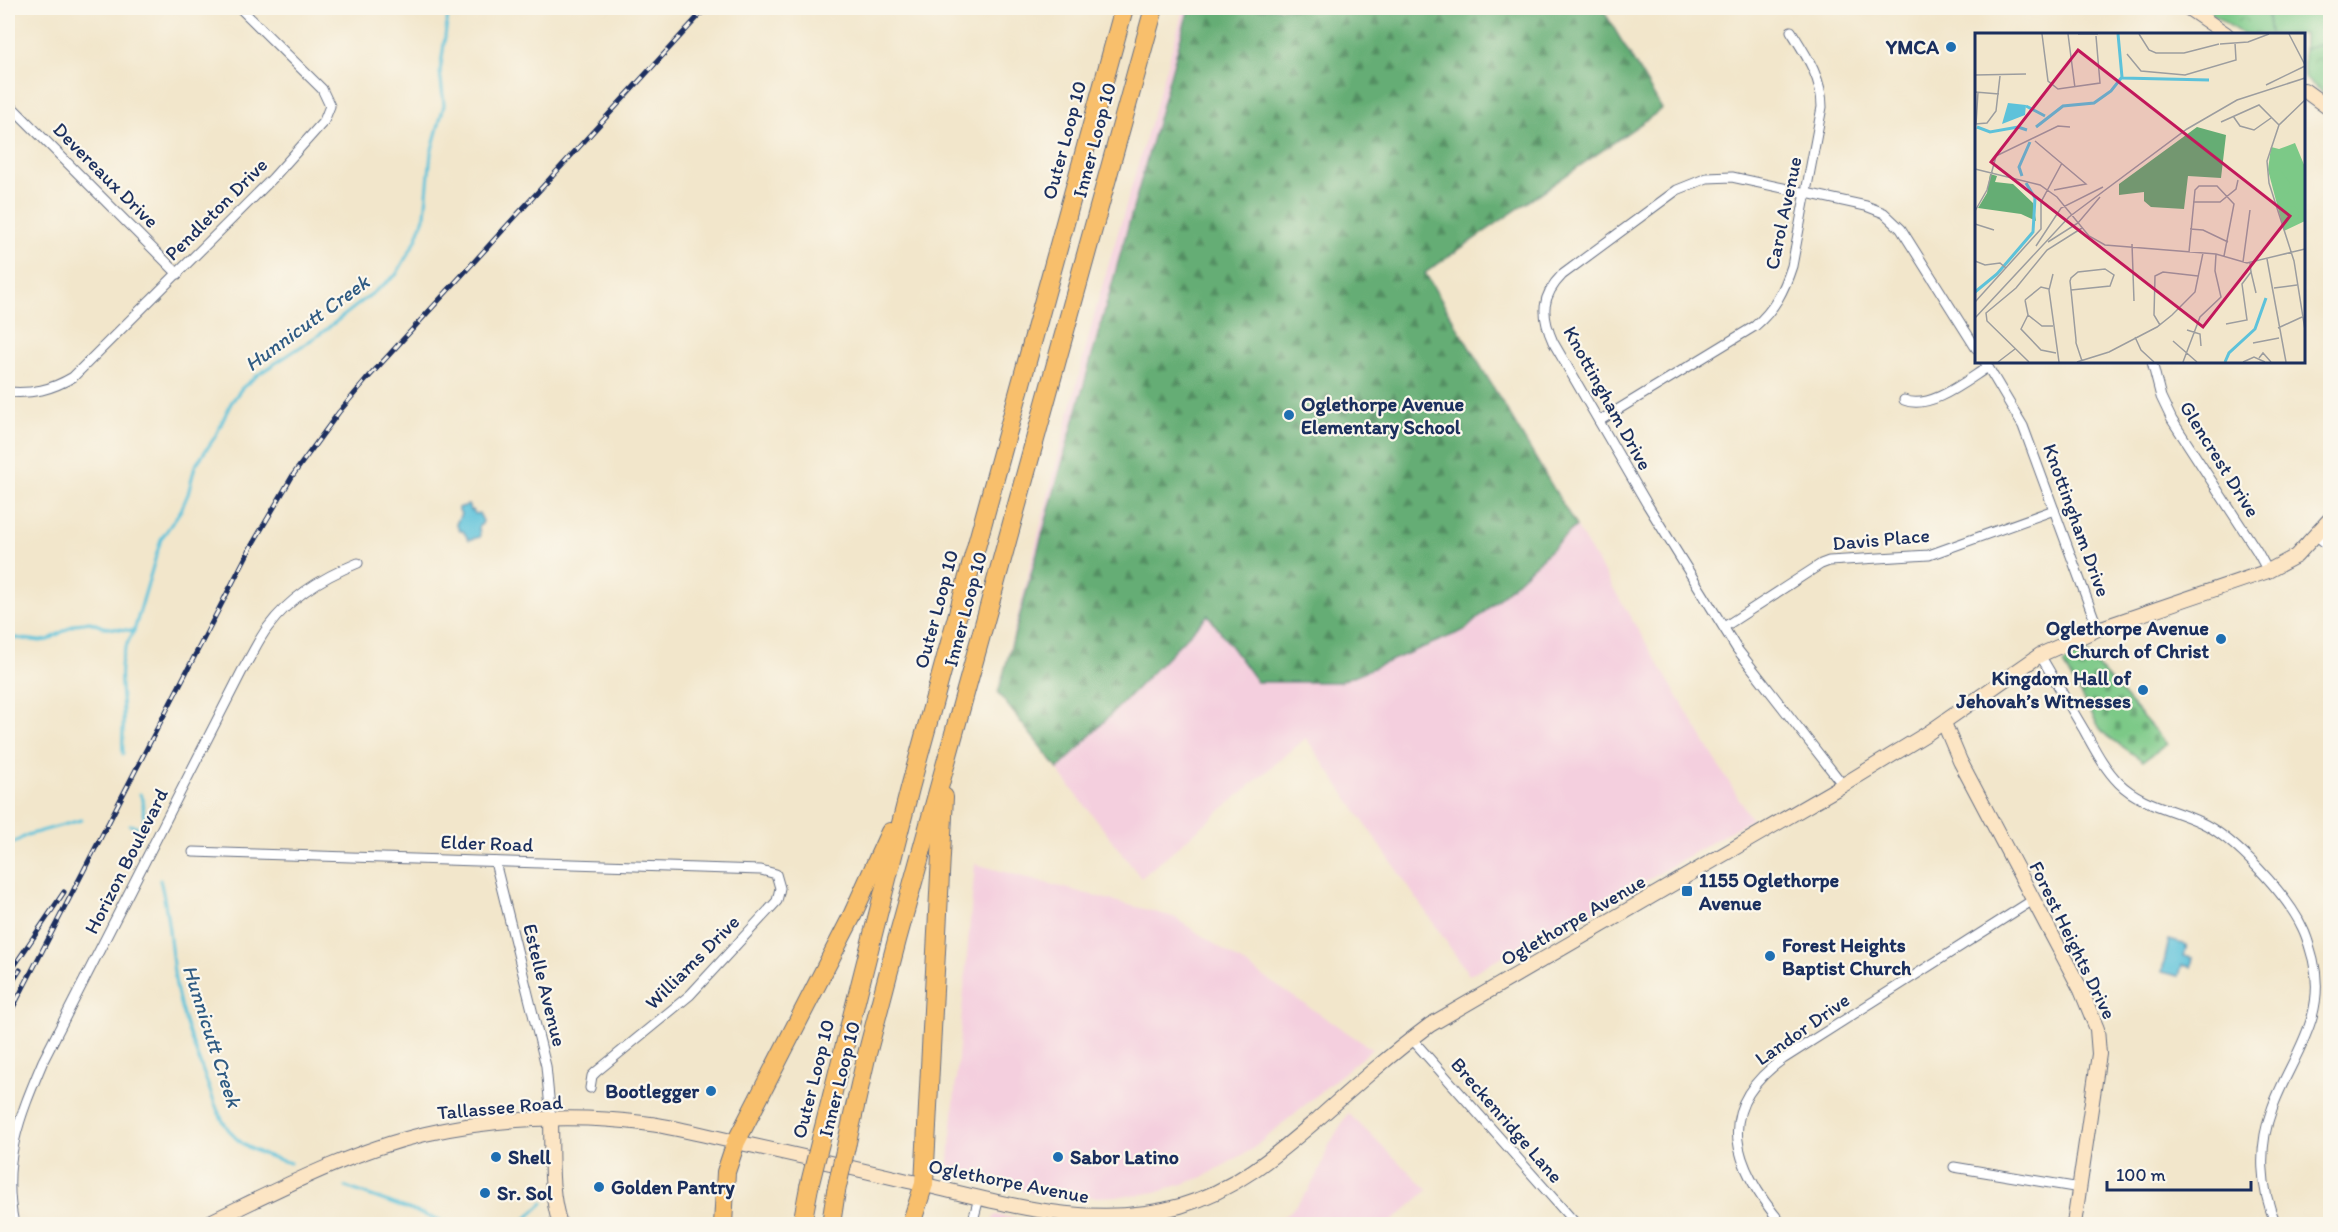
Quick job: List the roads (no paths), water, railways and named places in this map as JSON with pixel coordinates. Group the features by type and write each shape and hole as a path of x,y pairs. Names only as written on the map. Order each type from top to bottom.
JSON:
{"highway":[{"name":"Outer Loop 10","path":"802,1224 809,1187 910,788 1124,8"},
{"name":"Inner Loop 10","path":"831,1224 836,1191 866,1058 1154,8"},
{"path":"911,1224 924,1184 946,765"},
{"path":"723,1224 726,1172 736,1142 851,918 910,788"}],"main road":[{"path":"2188,8 2225,33"},
{"path":"2305,91 2331,109"},
{"name":"Oglethorpe Avenue","path":"813,1159 1051,1214 1099,1218 1141,1215 1183,1206 1224,1190 1258,1169 1412,1039 1461,1006 1843,786 1944,723 2040,656 2098,629 2268,571 2296,556 2331,519"},
{"name":"Forest Heights Drive","path":"1944,723 1956,754 2091,1010 2099,1041 2074,1224"},
{"path":"551,1119 556,1213 560,1224"},
{"name":"Tallassee Road","path":"206,1224 325,1168 395,1142 458,1128 514,1121 551,1119 644,1123 813,1159"}],"street":[{"name":"Pendleton Drive","path":"8,392 41,391 73,378 272,179 318,129 328,113 330,106 322,88 240,8"},
{"name":"Carol Avenue","path":"1599,421 1744,334 1771,311 1787,284 1807,194 1822,107 1818,77 1791,31"},
{"name":"Devereaux Drive","path":"8,103 178,274"},
{"name":"Knottingham Drive","path":"1843,786 1750,666 1647,504 1549,333 1545,317 1545,298 1553,283 1573,265 1677,190 1707,178 1732,177 1866,206 1884,213 1892,220 1922,261 1975,345"},
{"name":"Glencrest Drive","path":"2152,363 2161,397 2172,420 2268,571"},
{"name":"Knottingham Drive","path":"1987,364 2023,426 2098,629"},
{"path":"1904,400 1917,404 1933,399 1987,364"},
{"name":"Davis Place","path":"1724,627 1828,561 1929,555 2054,510"},
{"path":"2317,536 2331,547"},
{"name":"Horizon Boulevard","path":"14,1224 10,1205 9,1164 20,1117 43,1061 242,671 268,627 294,599 325,577 358,563"},
{"path":"2040,656 2101,760 2119,783 2143,800 2201,822 2228,839 2260,871 2303,929 2314,963 2316,995 2314,1012 2305,1040 2272,1109 2263,1144 2264,1186 2276,1224"},
{"name":"Elder Road","path":"193,852 761,870 771,872 778,878"},
{"name":"Estelle Avenue","path":"495,862 546,1066 551,1119"},
{"name":"Williams Drive","path":"590,1088 591,1080 596,1072 690,995 777,901 780,888 778,878"},
{"name":"Landor Drive","path":"1782,1224 1752,1185 1740,1152 1737,1130 1739,1119 1755,1085 1763,1075 1783,1059 2033,900"},
{"name":"Breckenridge Lane","path":"1412,1039 1576,1224"},
{"path":"1954,1167 2080,1188"},
{"path":"972,1224 979,1198"}],"water":[{"path":"468,505 475,514 479,513 483,521 479,526 480,537 469,540 456,524 461,514 458,508"},
{"path":"2169,940 2187,945 2184,956 2193,958 2191,967 2182,965 2179,976 2162,972"}],"waterway":[{"name":"Hunnicutt Creek","path":"123,754 121,671 124,652 134,631 161,539 181,510 188,494 195,466 215,437 231,403 242,388 259,374 320,334 396,275 416,240 425,215 431,153 444,105 440,72 449,8"},
{"path":"8,637 48,640 76,624 90,622 103,627 134,631"},
{"path":"130,825 144,828 143,799 140,794"},
{"path":"8,846 27,835 81,820"},
{"name":"Hunnicutt Creek","path":"160,880 180,1005 213,1100 228,1128 239,1141 260,1153 290,1163"},
{"name":"Hunnicutt Creek","path":"346,1187 450,1224"},
{"path":"520,1224 543,1203"}],"railway":[{"path":"8,1017 252,545 293,475 339,412 366,380 706,8"},
{"path":"8,975 64,892"},
{"path":"8,989 20,970"}],"place":[{"name":"YMCA","path":"1951,47"},
{"name":"Oglethorpe Avenue Elementary School","path":"1289,415"},
{"name":"Oglethorpe Avenue Church of Christ","path":"2221,639"},
{"name":"Kingdom Hall of Jehovah’s Witnesses","path":"2143,690"},
{"name":"1155 Oglethorpe Avenue","path":"1687,891"},
{"name":"Forest Heights Baptist Church","path":"1770,956"},
{"name":"Bootlegger","path":"711,1091"},
{"name":"Shell","path":"496,1157"},
{"name":"Sabor Latino","path":"1058,1157"},
{"name":"Golden Pantry","path":"599,1187"},
{"name":"Sr. Sol","path":"485,1193"}]}
